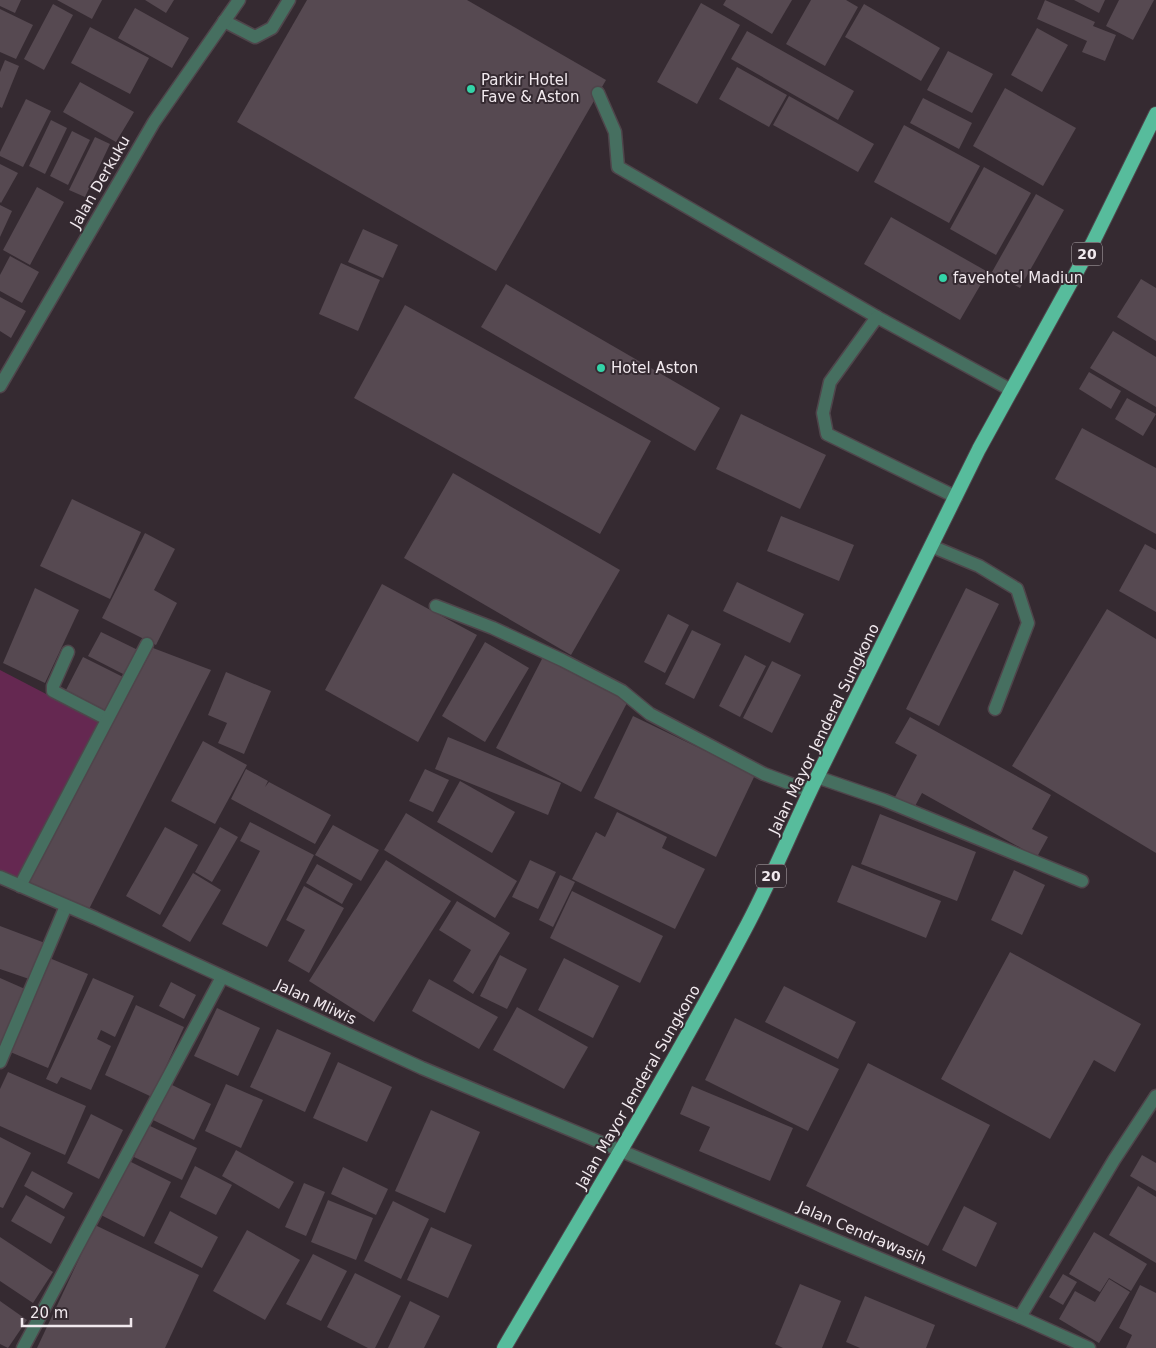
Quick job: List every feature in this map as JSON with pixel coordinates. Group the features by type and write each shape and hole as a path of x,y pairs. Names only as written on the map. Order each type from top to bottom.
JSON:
{"highway":[{"name":"Jalan Mayor Jenderal Sungkono","path":"504,1348 682,1046 745,930 794,829 810,791 979,450 1092,244 1156,114"}],"street":[{"name":"Jalan Derkuku","path":"0,386 154,122 239,0"},
{"path":"224,21 255,37 272,28 288,0"},
{"path":"598,93 615,132 618,167 877,317 1011,390"},
{"path":"877,317 830,382 823,413 827,434 956,497"},
{"path":"931,546 979,566 1017,589 1028,623 995,710"},
{"path":"436,606 492,628 562,660 622,691 650,714 764,774 810,791"},
{"path":"20,886 147,644"},
{"path":"68,652 53,686 54,691 107,719"},
{"path":"817,777 884,800 1082,882"},
{"name":"Jalan Mliwis","path":"0,877 422,1068 621,1150"},
{"path":"0,1062 66,906"},
{"path":"23,1348 222,977"},
{"path":"1020,1317 1114,1160 1156,1096"},
{"name":"Jalan Cendrawasih","path":"621,1150 1020,1317 1089,1348"}],"shaded area":[{"path":"0,670 100,722 18,882 0,874"}],"building":[{"path":"0,0 21,0 15,13 0,6"},
{"path":"57,0 102,0 92,19"},
{"path":"145,0 174,0 166,13"},
{"path":"307,0 467,0 606,80 496,271 237,122"},
{"path":"726,0 792,0 772,34 723,5"},
{"path":"811,0 846,0 858,7 825,66 786,44"},
{"path":"1045,0 1095,22 1093,26 1116,35 1105,61 1082,52 1087,41 1037,19"},
{"path":"1074,0 1105,0 1099,13"},
{"path":"1119,0 1154,0 1133,40 1106,26"},
{"path":"701,3 740,25 697,104 657,82"},
{"path":"53,4 73,15 44,70 24,59"},
{"path":"864,4 940,48 921,81 845,37"},
{"path":"135,8 189,38 172,68 118,38"},
{"path":"0,9 33,25 16,59 0,52"},
{"path":"90,27 149,58 130,94 71,63"},
{"path":"1037,28 1068,45 1042,92 1011,75"},
{"path":"747,31 854,91 838,120 731,59"},
{"path":"948,51 993,74 972,113 927,90"},
{"path":"5,60 19,66 2,108 0,107 0,72"},
{"path":"737,67 787,95 769,127 719,99"},
{"path":"80,82 134,112 116,142 63,112"},
{"path":"1005,88 1076,128 1043,186 973,146"},
{"path":"789,96 874,144 858,172 773,125"},
{"path":"923,98 972,123 959,149 910,123"},
{"path":"26,99 51,111 23,167 0,156 0,152"},
{"path":"51,120 67,128 45,174 29,166"},
{"path":"904,125 980,166 949,223 874,182"},
{"path":"72,131 90,140 68,185 50,176"},
{"path":"95,137 110,144 85,197 69,190"},
{"path":"0,164 18,173 1,203 0,202"},
{"path":"984,167 1031,193 996,255 950,229"},
{"path":"37,187 64,202 30,265 3,250"},
{"path":"1036,194 1064,210 1020,288 992,272"},
{"path":"0,205 12,211 0,237"},
{"path":"891,217 988,272 960,320 864,264"},
{"path":"363,229 398,245 383,278 348,262"},
{"path":"10,256 39,272 22,303 0,291 0,275"},
{"path":"341,263 380,280 358,331 319,314"},
{"path":"1141,279 1156,288 1156,341 1117,317"},
{"name":"Hotel Aston","path":"506,284 720,408 695,451 481,327"},
{"path":"0,297 26,311 11,338 0,331"},
{"path":"405,305 651,441 600,534 354,398"},
{"path":"1113,331 1156,357 1156,407 1090,368"},
{"path":"1089,372 1121,391 1111,409 1079,389"},
{"path":"1127,398 1156,414 1143,436 1115,419"},
{"path":"741,414 826,455 800,509 716,469"},
{"path":"1082,428 1156,468 1156,534 1055,479"},
{"path":"453,473 620,570 571,655 404,558"},
{"path":"72,499 141,532 110,599 40,566"},
{"path":"781,516 854,545 839,581 767,551"},
{"path":"145,533 175,549 154,590 177,603 156,645 102,618"},
{"path":"1145,544 1156,550 1156,612 1119,591"},
{"path":"737,582 804,614 790,643 723,611"},
{"path":"382,584 477,635 418,742 325,690"},
{"path":"35,588 79,610 45,683 3,663"},
{"path":"966,588 999,604 939,726 906,709"},
{"path":"1107,609 1156,639 1156,853 1012,766"},
{"path":"668,614 689,625 665,673 644,662"},
{"path":"692,630 721,644 694,699 665,684"},
{"path":"101,632 140,651 127,676 88,656"},
{"path":"485,642 529,668 485,742 442,716"},
{"path":"153,648 211,670 88,911 27,882"},
{"path":"745,655 766,666 740,717 719,706"},
{"path":"83,657 125,678 108,712 66,690"},
{"path":"543,657 628,701 581,792 496,748"},
{"path":"772,661 801,675 772,733 743,718"},
{"path":"226,672 271,691 244,754 218,743 227,723 208,715"},
{"path":"633,716 755,775 716,857 594,798"},
{"path":"910,717 1051,795 1032,829 1048,837 1037,857 922,793 914,808 895,797 917,755 895,743"},
{"path":"448,737 561,783 548,815 435,769"},
{"path":"203,741 247,765 215,824 171,801"},
{"path":"246,769 268,781 265,787 269,782 331,815 315,844 231,799"},
{"path":"425,769 449,780 433,812 409,801"},
{"path":"460,781 515,812 492,853 437,822"},
{"path":"617,812 667,837 662,848 705,869 675,929 572,879 596,832 605,837"},
{"path":"406,813 517,881 495,918 384,850"},
{"path":"880,814 976,852 957,901 861,864"},
{"path":"250,822 314,855 267,947 222,924 260,851 240,841"},
{"path":"333,825 379,850 361,881 315,855"},
{"path":"165,827 198,845 160,915 126,896"},
{"path":"220,827 238,837 212,882 195,872"},
{"path":"386,860 451,901 374,1022 309,981"},
{"path":"530,860 556,872 538,909 512,897"},
{"path":"317,864 353,884 342,904 306,883"},
{"path":"852,865 941,901 926,938 837,902"},
{"path":"1014,870 1045,885 1022,935 991,920"},
{"path":"193,873 221,890 190,942 162,926"},
{"path":"560,875 575,882 553,927 539,920"},
{"path":"304,886 344,908 309,973 288,961 305,930 286,920"},
{"path":"572,891 663,936 640,983 550,938"},
{"path":"457,901 510,933 473,994 453,981 471,950 439,930"},
{"path":"0,926 45,943 32,980 0,969"},
{"path":"1010,952 1141,1024 1115,1072 1094,1060 1050,1139 941,1079"},
{"path":"500,955 527,969 507,1009 480,996"},
{"path":"47,957 88,974 48,1068 8,1051"},
{"path":"564,958 619,986 593,1038 538,1010"},
{"path":"0,978 25,989 1,1044 0,1043"},
{"path":"93,978 134,996 115,1037 101,1030 97,1039 111,1046 91,1090 61,1077 57,1084 46,1079"},
{"path":"429,979 498,1017 479,1049 412,1011"},
{"path":"171,982 196,995 184,1019 159,1006"},
{"path":"784,986 856,1022 838,1059 765,1022"},
{"path":"136,1005 184,1027 152,1097 105,1075"},
{"path":"517,1007 588,1047 564,1089 493,1050"},
{"path":"217,1008 260,1028 238,1076 194,1056"},
{"path":"735,1018 839,1069 808,1131 705,1080"},
{"path":"277,1029 331,1053 305,1112 250,1087"},
{"path":"338,1062 392,1087 367,1142 313,1118"},
{"path":"868,1063 990,1125 928,1246 806,1186"},
{"path":"8,1072 86,1106 65,1155 0,1126 0,1089"},
{"path":"170,1084 211,1104 194,1140 153,1120"},
{"path":"226,1084 263,1100 241,1148 205,1131"},
{"path":"692,1086 793,1128 770,1181 699,1151 710,1127 680,1114"},
{"path":"431,1110 480,1132 445,1213 395,1191"},
{"path":"91,1114 123,1130 99,1179 67,1163"},
{"path":"148,1125 197,1148 182,1180 134,1157"},
{"path":"0,1137 31,1153 3,1208 0,1207"},
{"path":"236,1150 294,1182 279,1209 222,1176"},
{"path":"1142,1155 1156,1163 1156,1191 1130,1176"},
{"path":"125,1159 171,1182 144,1237 99,1214"},
{"path":"195,1166 232,1185 216,1215 180,1197"},
{"path":"343,1167 388,1189 376,1215 331,1194"},
{"path":"32,1171 73,1193 64,1209 24,1186"},
{"path":"304,1183 325,1192 306,1236 285,1227"},
{"path":"1138,1186 1156,1197 1156,1263 1109,1235"},
{"path":"26,1195 65,1217 51,1244 11,1221"},
{"path":"328,1200 373,1218 356,1260 311,1242"},
{"path":"393,1201 429,1219 401,1279 364,1261"},
{"path":"964,1206 997,1223 976,1267 942,1250"},
{"path":"170,1211 218,1237 202,1268 154,1243"},
{"path":"95,1225 199,1275 165,1348 37,1348"},
{"path":"431,1227 472,1245 448,1298 407,1280"},
{"path":"247,1230 300,1260 265,1320 213,1291"},
{"path":"1094,1232 1147,1264 1131,1291 1109,1278 1100,1292 1069,1274"},
{"path":"0,1237 53,1272 33,1303 0,1281"},
{"path":"313,1254 347,1271 321,1321 286,1304"},
{"path":"355,1273 401,1296 375,1348 368,1348 327,1327"},
{"path":"1063,1274 1077,1282 1063,1305 1049,1297"},
{"path":"1109,1279 1130,1292 1099,1343 1059,1319 1075,1291 1095,1302"},
{"path":"800,1284 841,1301 822,1348 783,1348 775,1344"},
{"path":"1140,1285 1156,1293 1156,1348 1126,1348 1132,1335 1119,1328"},
{"path":"865,1296 935,1325 926,1348 860,1348 846,1342"},
{"path":"0,1301 27,1320 8,1348 0,1344"},
{"path":"410,1301 440,1316 424,1348 388,1348"}],"place":[{"name":"Parkir Hotel Fave & Aston","path":"471,89"},
{"name":"favehotel Madiun","path":"943,278"},
{"name":"Hotel Aston","path":"601,368"}]}
